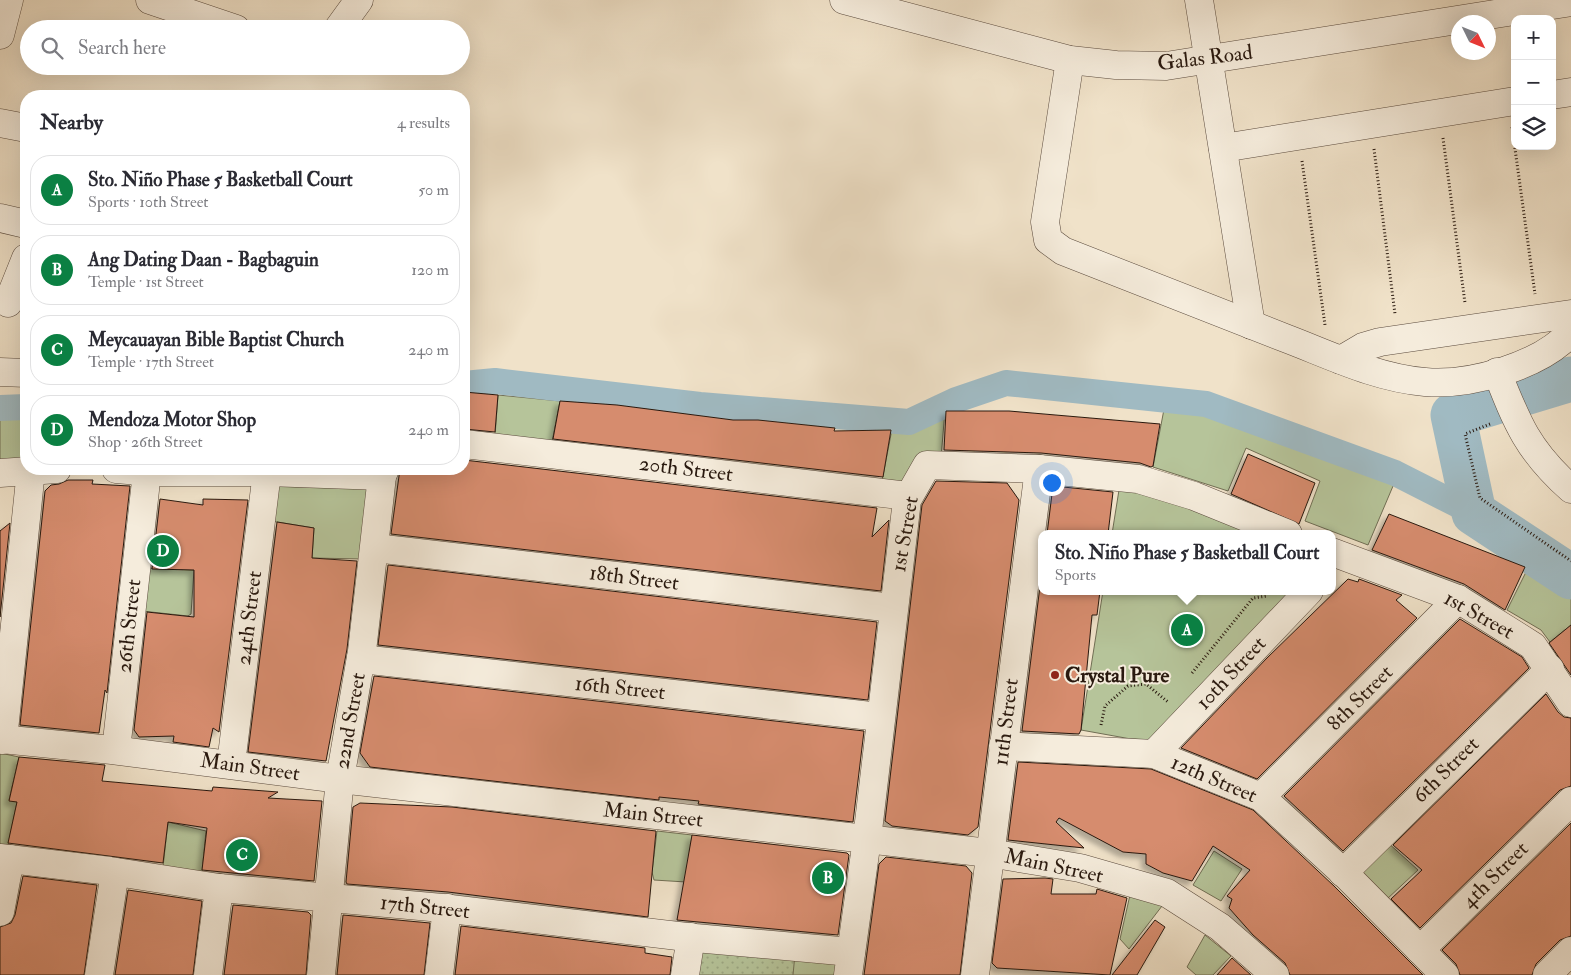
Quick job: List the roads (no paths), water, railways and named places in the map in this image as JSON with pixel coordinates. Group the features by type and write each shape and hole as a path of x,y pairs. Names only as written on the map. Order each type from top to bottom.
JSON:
{"street":[{"path":"0,35 10,0"},
{"path":"150,0 209,20"},
{"path":"344,20 358,0"},
{"name":"Galas Road","path":"844,0 1070,60 1116,65 1166,66 1474,9 1571,5"},
{"path":"1199,0 1251,325"},
{"path":"1070,60 1045,222 1048,240 1063,251 1336,358 1400,379 1427,382 1457,382 1500,378 1536,358 1571,332"},
{"path":"1556,94 1571,92"},
{"path":"1223,148 1511,101"},
{"path":"0,123 20,127"},
{"path":"0,218 20,223"},
{"path":"12,303 20,277"},
{"path":"1336,358 1363,347 1389,340 1571,314"},
{"path":"1376,372 1389,340"},
{"path":"0,372 20,373"},
{"path":"1500,378 1505,420 1571,489"},
{"name":"20th Street","path":"470,445 908,496"},
{"name":"1st Street","path":"850,964 908,496 927,465 1039,469 1138,479 1194,496 1278,530"},
{"name":"11th Street","path":"975,975 989,852 1039,469"},
{"path":"0,473 20,471"},
{"path":"1,739 30,475"},
{"name":"26th Street","path":"116,750 146,475"},
{"name":"24th Street","path":"231,764 267,475"},
{"name":"22nd Street","path":"321,975 340,779 360,659 383,475"},
{"name":"18th Street","path":"375,548 893,608"},
{"name":"1st Street","path":"1336,558 1458,599 1533,646 1550,668 1571,703"},
{"name":"10th Street","path":"1154,754 1304,595"},
{"name":"8th Street","path":"1261,797 1458,599"},
{"name":"16th Street","path":"360,659 880,717"},
{"name":"6th Street","path":"1342,872 1550,668"},
{"name":"Main Street","path":"1,739 116,750 340,779 989,852 1080,868 1167,893 1220,927 1275,975"},
{"name":"12th Street","path":"1003,746 1154,754 1261,797 1342,872 1445,975"},
{"name":"4th Street","path":"1420,950 1571,801"},
{"path":"0,912 5,859"},
{"name":"17th Street","path":"5,859 115,872 219,888 447,908 691,937 850,964"},
{"path":"99,975 115,872"},
{"path":"208,975 219,888"},
{"path":"439,975 447,908"},
{"path":"685,975 691,937"},
{"path":"1547,975 1571,951"}],"waterway":[{"path":"1571,379 1453,415 1474,513 1571,577"},
{"path":"470,383 495,381 700,405 909,422 956,400 1006,383 1206,404 1395,473 1474,513"},
{"path":"0,408 20,407"}],"place":[{"name":"Mendoza Motor Shop","path":"163,551"},
{"name":"Sto. Niño Phase 5 Basketball Court","path":"1187,630"},
{"name":"Crystal Pure","path":"1055,675"},
{"name":"Meycauayan Bible Baptist Church","path":"242,855"},
{"name":"Ang Dating Daan - Bagbaguin","path":"828,878"}]}
